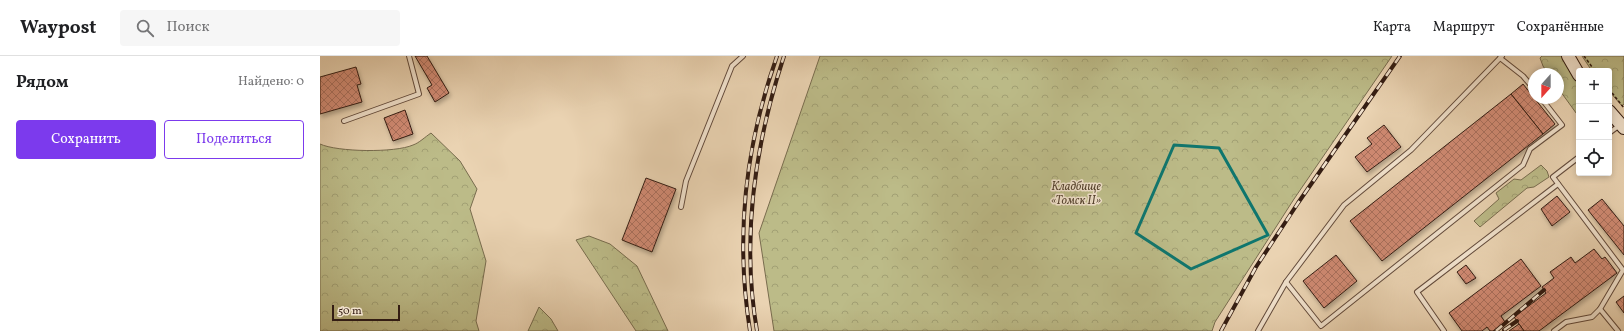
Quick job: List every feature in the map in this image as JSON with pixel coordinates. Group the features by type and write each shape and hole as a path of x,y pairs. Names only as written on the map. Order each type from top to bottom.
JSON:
{"main road":[{"path":"1568,56 1576,70"},
{"path":"1612,113 1620,122"}],"lane":[{"path":"344,121 419,94 409,56"},
{"path":"681,207 686,181 732,66 743,56"},
{"path":"1258,331 1286,282 1344,205 1411,150 1501,57 1528,82"},
{"path":"1286,282 1321,326 1523,165 1530,149 1562,125 1546,104"},
{"path":"1612,131 1620,122"},
{"path":"1554,331 1566,322 1592,317 1600,309 1623,270 1553,177 1576,159"},
{"path":"1444,331 1417,292 1558,184"},
{"path":"1600,309 1618,331"}],"path":[{"path":"1584,56 1593,68"},
{"path":"1612,93 1624,108"}],"highlighted area":[{"path":"1174,145 1219,148 1268,235 1191,269 1136,233"}],"green space":[{"name":"Кладбище «Томск II»","path":"820,56 1392,56 1294,199 1215,322 1212,331 774,331 759,233"},
{"path":"1542,56 1566,56 1576,69 1576,113 1564,96 1564,68 1544,68 1540,58"},
{"path":"1582,56 1624,56 1624,104 1622,106 1612,94 1612,68 1590,68"},
{"path":"431,133 460,161 477,189 470,209 486,261 476,321 479,331 320,331 320,144 328,147 352,150 405,148 415,144"},
{"path":"1541,165 1547,171 1549,177 1534,187 1527,188 1480,227 1474,221 1499,199 1496,193 1514,179 1521,180"},
{"path":"589,236 610,244 637,266 668,331 636,331 576,240"},
{"path":"539,307 551,319 558,331 528,331"}],"building":[{"path":"415,56 427,56 449,93 435,102 427,88 432,85"},
{"path":"356,67 361,84 357,85 362,102 320,114 320,77"},
{"path":"1523,84 1528,90 1528,104 1539,104 1555,124 1543,134 1511,94"},
{"path":"1511,94 1543,134 1382,261 1350,221"},
{"path":"405,110 413,134 393,141 384,118"},
{"path":"1384,125 1401,147 1367,172 1355,157 1372,144 1367,138"},
{"path":"646,178 676,189 652,252 622,240"},
{"path":"1557,196 1570,212 1552,226 1541,209"},
{"path":"1602,199 1624,226 1624,255 1588,210"},
{"path":"1594,249 1602,259 1605,257 1617,273 1539,331 1524,331 1514,317 1546,293 1542,287 1554,278 1550,272 1571,257 1575,263"},
{"path":"1336,255 1357,281 1324,308 1303,281"},
{"path":"1521,259 1541,286 1501,316 1505,322 1493,331 1490,331 1487,327 1482,331 1462,331 1449,313"},
{"path":"1466,265 1476,278 1466,284 1457,272"},
{"path":"1624,296 1624,313 1616,302"},
{"path":"1519,324 1524,331 1509,331"}],"railway":[{"path":"750,331 743,261 746,192 750,158 757,124 777,56"},
{"path":"757,331 752,296 750,261 754,192 758,157 765,123 784,56"},
{"path":"1221,331 1256,267 1298,203 1400,56"},
{"path":"1496,331 1544,290"},
{"path":"1504,330 1517,321"}]}
